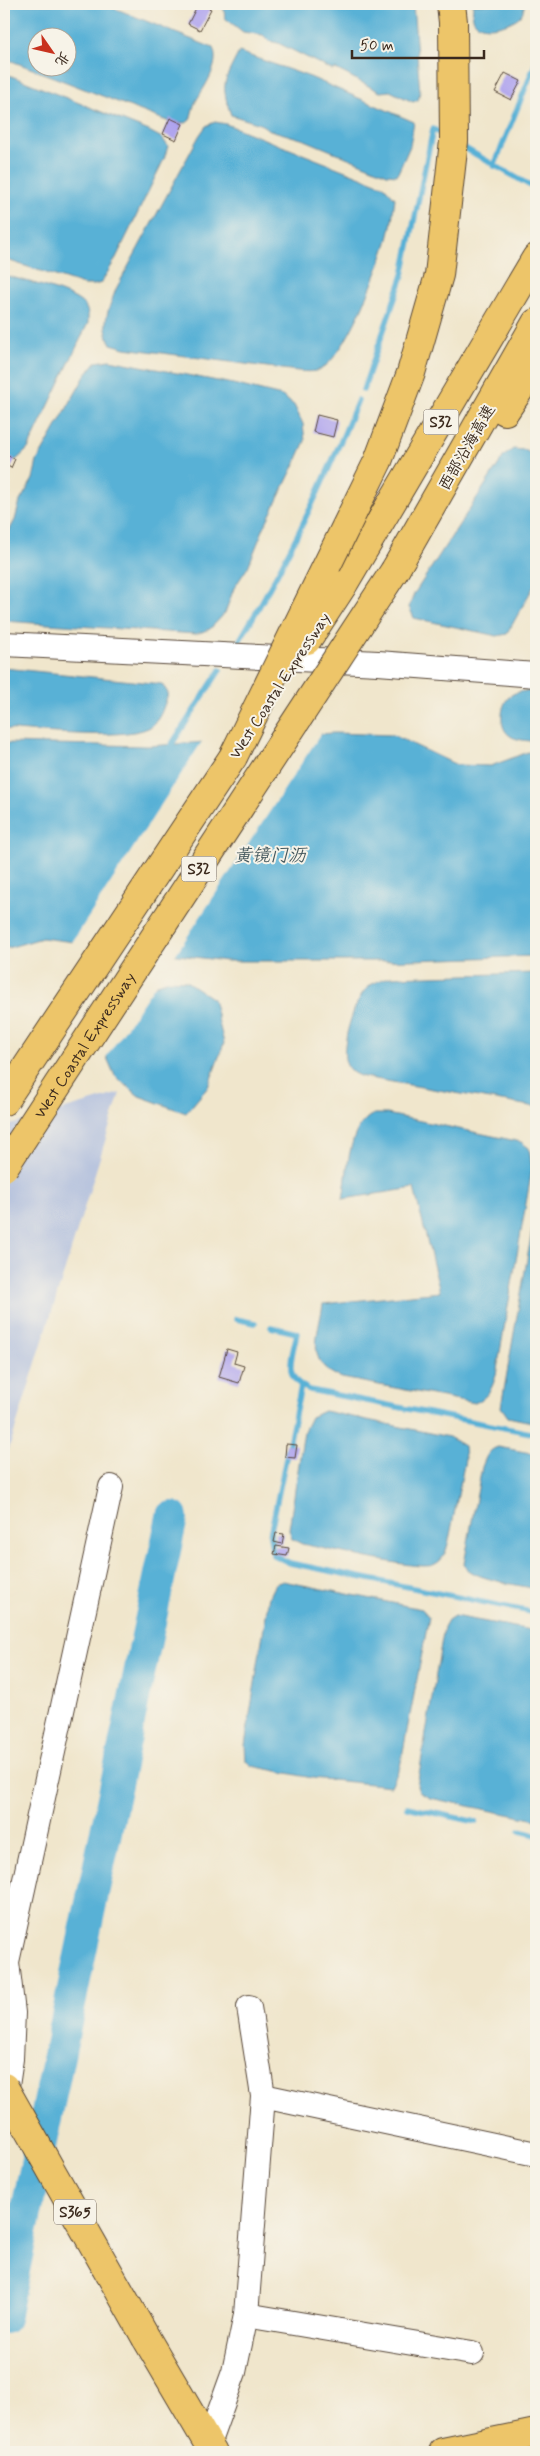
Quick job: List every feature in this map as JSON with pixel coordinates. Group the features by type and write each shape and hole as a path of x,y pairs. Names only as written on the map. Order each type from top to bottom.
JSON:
{"main road":[{"path":"233,757 378,462 414,364 439,275 454,141 453,22 451,4"},
{"name":"West Coastal Expressway","path":"4,1101 233,757 343,585 443,419 536,258"},
{"name":"西部沿海高速","path":"395,570 536,323"},
{"path":"395,570 536,364"},
{"name":"West Coastal Expressway","path":"4,1167 395,570"},
{"name":"S365","path":"4,2087 210,2448"},
{"path":"443,2452 536,2434"}],"street":[{"path":"4,644 378,663 536,675"},
{"path":"4,2110 11,2059 12,2013 6,1975 7,1962 111,1487"},
{"path":"210,2448 234,2372 246,2315 263,2096 249,2007"},
{"path":"263,2096 536,2154"},
{"path":"246,2315 472,2353"}],"shaded area":[{"path":"120,1093 4,1465 4,1127"}],"water":[{"path":"4,4 104,4 213,48 215,55 213,69 195,103 190,120 186,123 167,121 56,78 78,78 78,28 28,28 28,67 4,58"},
{"path":"223,4 413,4 420,93 418,100 413,102 390,91 380,92 336,69 332,70 278,43 269,41 263,35 243,32 225,18"},
{"path":"473,4 525,4 522,14 512,21 499,26 486,27 480,26 474,21"},
{"path":"239,52 310,77 414,122 410,146 397,175 387,174 305,140 270,130 260,124 231,115 225,83"},
{"path":"4,73 149,131 162,138 168,146 164,159 115,260 101,283 83,285 4,259"},
{"path":"215,122 226,124 384,186 395,198 388,239 362,308 343,344 333,358 320,370 311,372 298,371 125,348 111,344 108,337 106,323 108,310 116,289 199,136 206,126"},
{"path":"4,275 46,287 78,300 87,309 88,316 88,323 28,449 16,460 4,458"},
{"path":"110,360 233,384 282,396 294,405 303,424 305,441 265,525 248,567 234,588 225,613 210,629 196,634 4,621 4,540 15,520 20,501 33,479 37,461 85,376 96,362"},
{"path":"513,449 525,450 536,457 536,582 507,634 497,636 414,618 409,607 414,594 504,456"},
{"path":"4,668 162,684 168,693 158,718 153,725 143,730 126,733 82,734 4,729"},
{"path":"524,691 536,692 536,742 512,737 505,731 503,726 502,714 505,702 513,694"},
{"name":"黄镜门沥","path":"334,733 393,735 457,765 491,766 528,752 536,754 536,956 380,961 226,961 42,938 4,949 4,743 148,746"},
{"path":"536,973 536,1107 364,1077 353,1073 347,1066 345,1046 349,1024 361,995 374,983 390,977"},
{"path":"169,980 186,981 213,999 224,1043 208,1087 186,1113 139,1096 115,1076 104,1051 149,987"},
{"path":"374,1114 387,1114 521,1142 529,1148 532,1169 496,1375 489,1392 475,1403 342,1378 330,1372 322,1365 318,1357 316,1348 323,1304 440,1292 414,1188 343,1199 350,1151 358,1128"},
{"path":"536,1208 536,1423 508,1417 501,1407"},
{"path":"324,1411 449,1437 464,1446 465,1460 449,1540 440,1561 433,1565 409,1565 302,1544 292,1539 289,1529 304,1431 311,1417"},
{"path":"498,1447 536,1454 536,1589 475,1574 464,1564 482,1467 490,1452"},
{"path":"283,1581 422,1609 429,1617 400,1767 391,1786 312,1778 252,1766 246,1761 245,1745 269,1596 275,1584"},
{"path":"454,1616 536,1631 536,1820 430,1798 419,1792 417,1786 444,1627 448,1620"}],"pier":[{"path":"322,732 174,957 71,944 203,740"},
{"path":"157,982 105,1059 102,1050 147,986"}],"building":[{"path":"198,4 211,9 200,30 188,24"},
{"path":"505,73 521,81 511,100 495,92"},
{"path":"170,118 183,124 176,140 163,134"},
{"path":"317,415 337,420 333,437 313,432"},
{"path":"4,454 15,459 11,468 4,464"},
{"path":"227,1349 237,1352 234,1363 244,1366 239,1383 219,1377"},
{"path":"286,1444 297,1445 295,1458 285,1457"},
{"path":"276,1533 284,1534 282,1544 274,1542"},
{"path":"276,1546 289,1548 287,1556 274,1554"}],"waterway":[{"path":"494,166 536,62"},
{"path":"363,390 403,275 433,129 447,137"},
{"path":"461,146 536,189"},
{"path":"238,643 272,584 303,524 358,400"},
{"path":"168,750 220,670"},
{"path":"236,1319 255,1323"},
{"path":"271,1327 297,1333 291,1359 292,1373 295,1380 310,1390 536,1434"},
{"path":"301,1386 270,1535 273,1555 290,1563 536,1613"},
{"path":"4,2318 172,1517"},
{"path":"407,1807 476,1822"},
{"path":"520,1831 536,1835"}]}
